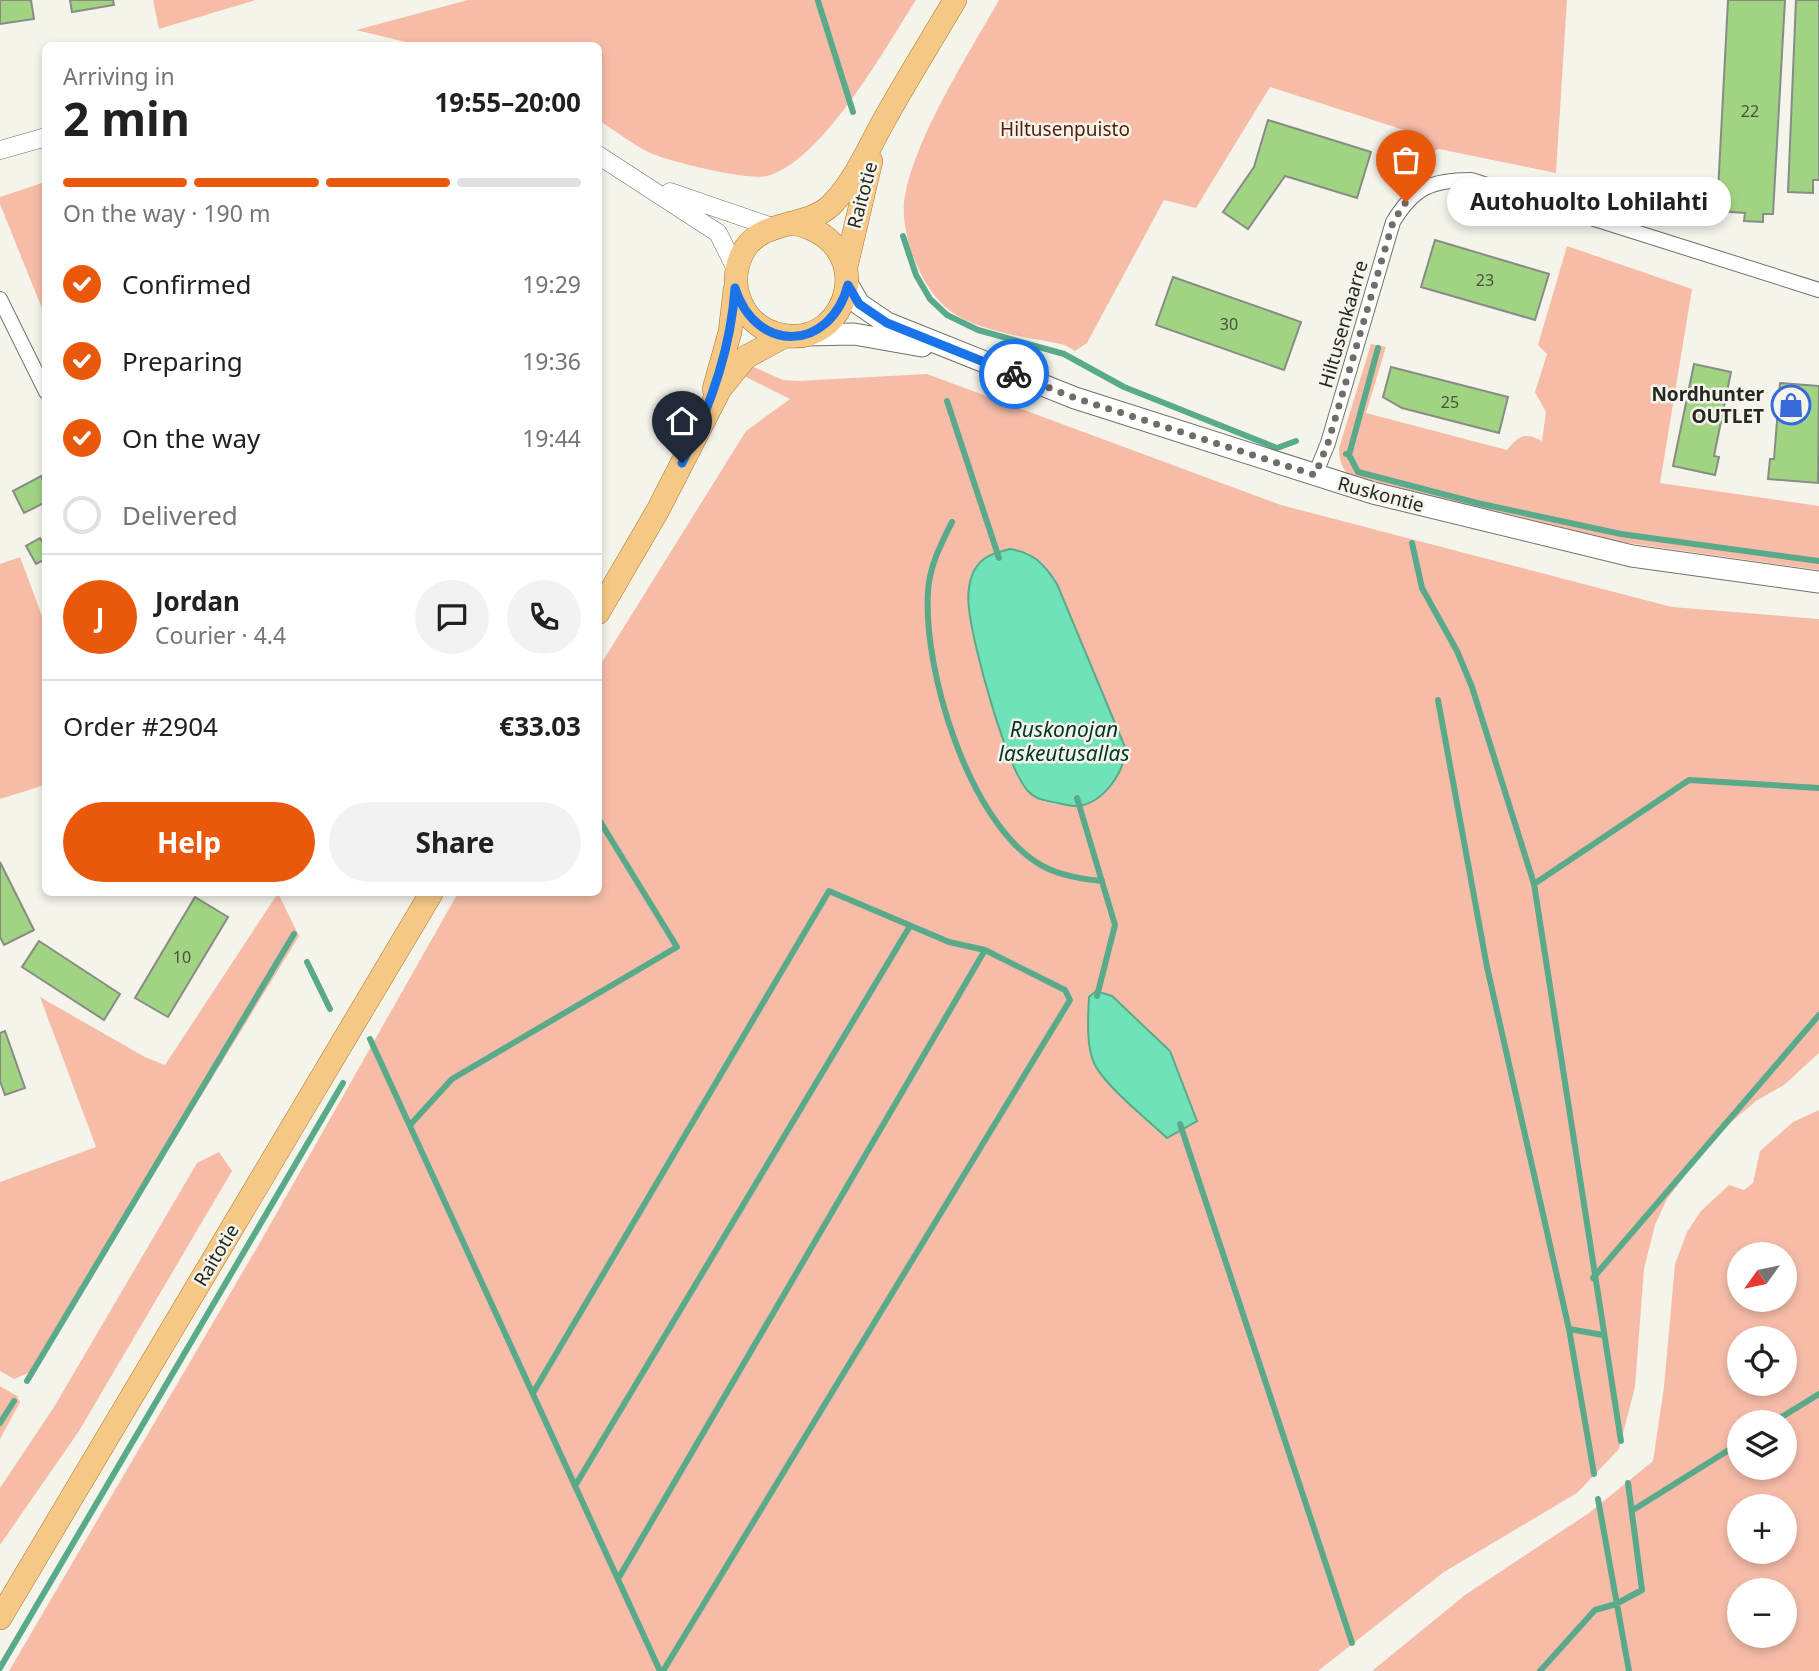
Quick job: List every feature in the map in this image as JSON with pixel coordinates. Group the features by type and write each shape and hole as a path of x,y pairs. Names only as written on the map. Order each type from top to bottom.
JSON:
{"main road":[{"name":"Raitotie","path":"782,225 808,220 835,202 955,0"},
{"name":"Raitotie","path":"847,276 860,198 882,125"},
{"path":"602,605 658,510 720,389 746,357 794,336 820,329 834,317 843,302 847,276 839,250 827,236 810,227 782,225 749,243 736,278 730,332 706,415"},
{"name":"Ruskontie","path":"847,276 859,304 887,323 1075,398 1315,475 1373,493 1632,556 1819,582"},
{"path":"736,278 741,306 753,321 768,331 794,336"},
{"name":"Ruskontie","path":"794,336 854,334 958,352"},
{"name":"Raitotie","path":"0,1618 430,896"}],"street":[{"path":"0,150 42,137"},
{"path":"602,157 718,233 736,278"},
{"name":"Hiltusenkaarre","path":"1315,475 1328,443 1393,222 1406,202 1423,188 1444,180 1471,180 1819,290"},
{"path":"646,184 782,225"},
{"path":"0,299 42,384"}],"green space":[{"path":"153,0 256,0 159,29"},
{"path":"468,0 916,0 870,73 830,127 788,166 767,176 757,177 689,165 658,156 635,145 602,122 602,42 406,42 356,30"},
{"name":"Hiltusenpuisto","path":"999,0 1567,0 1556,173 1439,149 1419,156 1404,130 1270,87 1196,208 1164,200 1087,343 1075,351 1065,345 990,329 949,310 929,288 908,242 904,209 905,195 920,147 959,69"},
{"path":"42,183 42,309 0,204 0,197"},
{"path":"1567,246 1692,289 1660,483 1819,506 1819,570 1621,542 1355,480 1345,470 1339,448 1371,344 1386,347 1366,413 1507,450 1523,436 1542,441 1546,412 1535,392 1547,354 1538,345"},
{"path":"749,365 783,380 797,381 927,374 1281,505 1672,607 1819,619 1819,1053 1784,1085 1756,1101 1716,1135 1667,1199 1655,1225 1644,1269 1635,1387 1619,1449 1577,1493 1444,1572 1318,1671 9,1671 262,1239 456,896 602,896 602,662 746,431 790,399 742,375","holes":["1027,552 1043,563 1057,584 1089,666 1094,799 1080,803 1046,802 1032,795 1022,782 1011,760 992,699 970,590 978,565"]},
{"path":"20,557 42,616 42,786 0,799 0,564"},
{"path":"276,896 279,896 299,936 33,1371 14,1379 0,1371 0,1182 96,1147 40,997 145,1057 165,1065"},
{"path":"1819,1110 1819,1671 1372,1671 1465,1595 1589,1513 1653,1461 1664,1387 1675,1264 1687,1232 1701,1211 1729,1185 1744,1190 1753,1183 1760,1151 1793,1122"},
{"path":"219,1152 232,1171 79,1431 0,1545 0,1488 54,1407 197,1163"},
{"path":"0,1386 17,1396 20,1402 0,1439"}],"water":[{"name":"Ruskonojan laskeutusallas","path":"1010,549 1026,553 1038,560 1057,584 1125,747 1122,766 1112,784 1097,798 1079,806 1042,800 1028,791 1019,778 1000,732 983,675 971,625 969,586 974,570 980,562 992,554"},
{"path":"1096,991 1112,996 1170,1051 1197,1121 1167,1138 1116,1092 1099,1072 1091,1056 1088,1031 1089,997"}],"building":[{"path":"0,0 31,0 34,19 0,24"},
{"path":"70,0 113,0 114,5 72,12"},
{"path":"1728,0 1785,0 1773,214 1763,214 1763,222 1744,221 1745,213 1717,211"},
{"path":"1796,0 1819,0 1819,180 1813,180 1813,193 1788,192"},
{"path":"1268,120 1371,152 1357,198 1285,176 1248,229 1223,212 1254,167"},
{"path":"1435,240 1549,274 1535,320 1421,287"},
{"path":"1173,277 1301,322 1284,370 1156,325"},
{"path":"1694,364 1731,372 1714,456 1719,457 1715,475 1673,466"},
{"path":"1391,367 1508,397 1499,433 1402,408 1383,397"},
{"path":"1780,383 1819,386 1818,483 1768,479 1770,459 1774,459"},
{"path":"41,476 42,504 24,513 13,491"},
{"path":"40,538 42,561 36,564 26,546"},
{"path":"0,862 34,930 4,945 0,937"},
{"path":"195,897 228,917 168,1017 135,998"},
{"path":"39,941 120,994 104,1020 22,967"},
{"path":"5,1031 25,1088 5,1095 0,1081 0,1033"}],"waterway":[{"path":"818,1 853,112"},
{"path":"903,236 916,275 930,299 947,315 978,330 1064,354 1124,387 1277,448 1296,441"},
{"path":"1349,455 1378,348"},
{"path":"947,401 999,558"},
{"path":"1346,454 1358,472 1477,503 1621,534 1819,561"},
{"path":"952,522 933,565 928,592 928,624 942,700 955,740 971,778 990,812 1012,841 1036,862 1051,870 1076,878 1102,881"},
{"path":"1412,543 1422,588 1457,651 1472,687 1534,884 1621,1441"},
{"path":"1438,700 1487,967 1569,1329 1594,1474"},
{"path":"1534,884 1689,780 1819,788"},
{"path":"1077,798 1115,925 1097,996"},
{"path":"410,1125 452,1079 677,947 602,825"},
{"path":"533,1393 829,891 949,942 985,950 1065,990 1070,1000 663,1671"},
{"path":"575,1486 910,926"},
{"path":"27,1381 294,934"},
{"path":"618,1579 985,950"},
{"path":"307,962 330,1009"},
{"path":"1593,1278 1819,1015"},
{"path":"370,1039 660,1671"},
{"path":"0,1668 343,1083"},
{"path":"1180,1124 1352,1643"},
{"path":"1569,1329 1603,1335"},
{"path":"1793,1410 1819,1394"},
{"path":"0,1423 14,1401"},
{"path":"1633,1510 1727,1451"},
{"path":"1540,1671 1595,1610 1616,1604 1642,1590 1628,1483"},
{"path":"1598,1499 1629,1671"}],"way so far":[{"path":"1014,374 1075,398 1315,475 1328,443 1393,222 1406,202"}],"place":[{"name":"Autohuolto Lohilahti","path":"1406,202"},
{"name":"Nordhunter OUTLET","path":"1791,405"}],"route":[{"path":"682,463 706,415 730,332 735,288 741,306 753,321 768,331 785,336 803,335 820,329 834,317 843,302 848,285 859,304 887,323 1014,374"}]}
